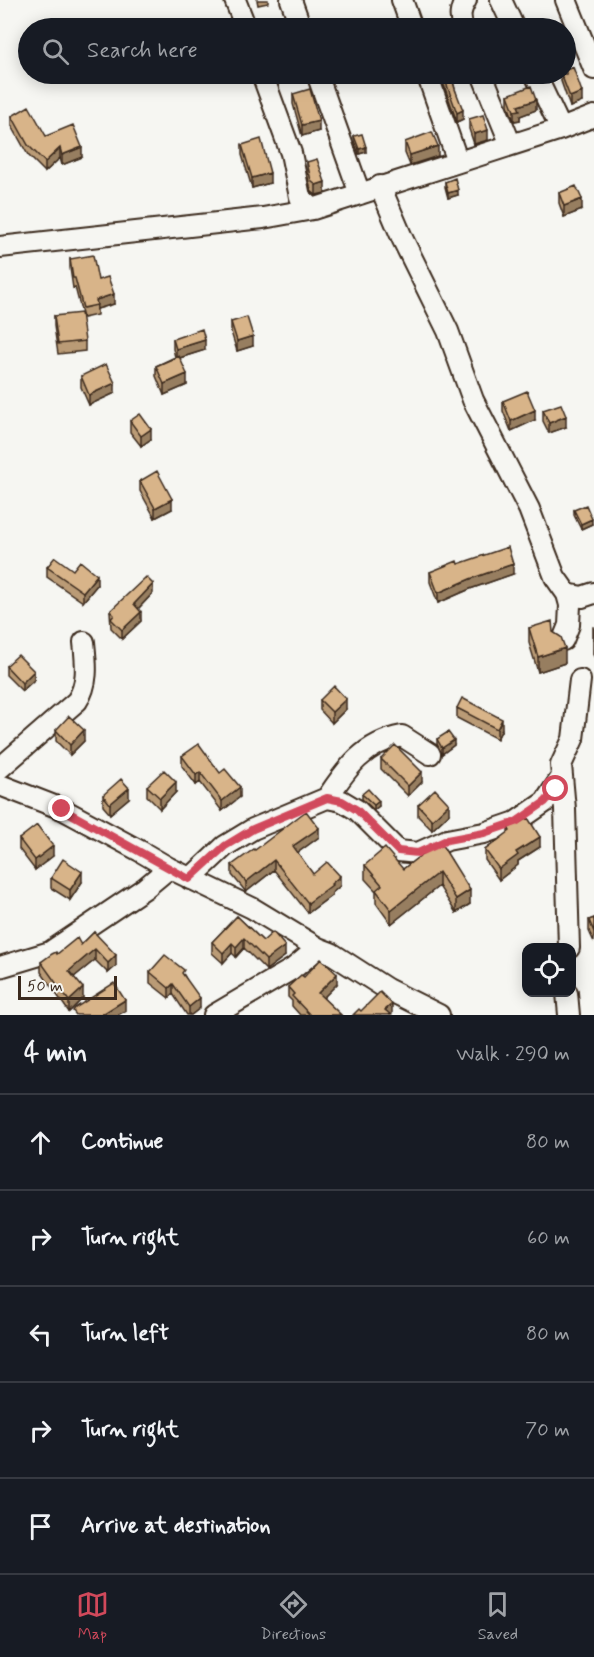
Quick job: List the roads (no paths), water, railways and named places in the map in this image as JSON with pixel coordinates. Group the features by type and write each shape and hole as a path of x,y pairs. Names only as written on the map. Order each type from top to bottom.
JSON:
{"street":[{"path":"235,0 242,18"},
{"path":"291,0 297,18"},
{"path":"402,0 408,18"},
{"path":"460,18 461,9 466,0"},
{"path":"501,0 509,18"},
{"path":"567,0 574,18"},
{"path":"576,23 594,69"},
{"path":"266,84 291,153 301,206"},
{"path":"321,84 360,194"},
{"path":"431,84 458,162"},
{"path":"486,84 511,145"},
{"path":"540,84 561,129"},
{"path":"0,247 263,218 301,206 360,194 561,129 594,116"},
{"path":"381,186 403,240 448,331 473,400 529,510 555,577 567,594 570,605 569,625 563,640"},
{"path":"567,594 582,597 594,593"},
{"path":"0,768 77,701 84,690 86,670 84,642"},
{"path":"568,943 565,809 561,765 573,739 580,680"},
{"path":"189,879 225,846 253,829 327,798 348,767 368,749 387,739 402,736 430,754"},
{"path":"327,798 342,801 357,810 398,851 418,853 447,840 484,833 516,822 545,802 556,789 561,778"},
{"path":"0,785 62,809 189,879 252,908 318,948 331,953 387,989 439,1015"},
{"path":"0,967 50,951 146,888 169,868"},
{"path":"214,1015 294,968 318,948"},
{"path":"567,997 569,1015"}]}
